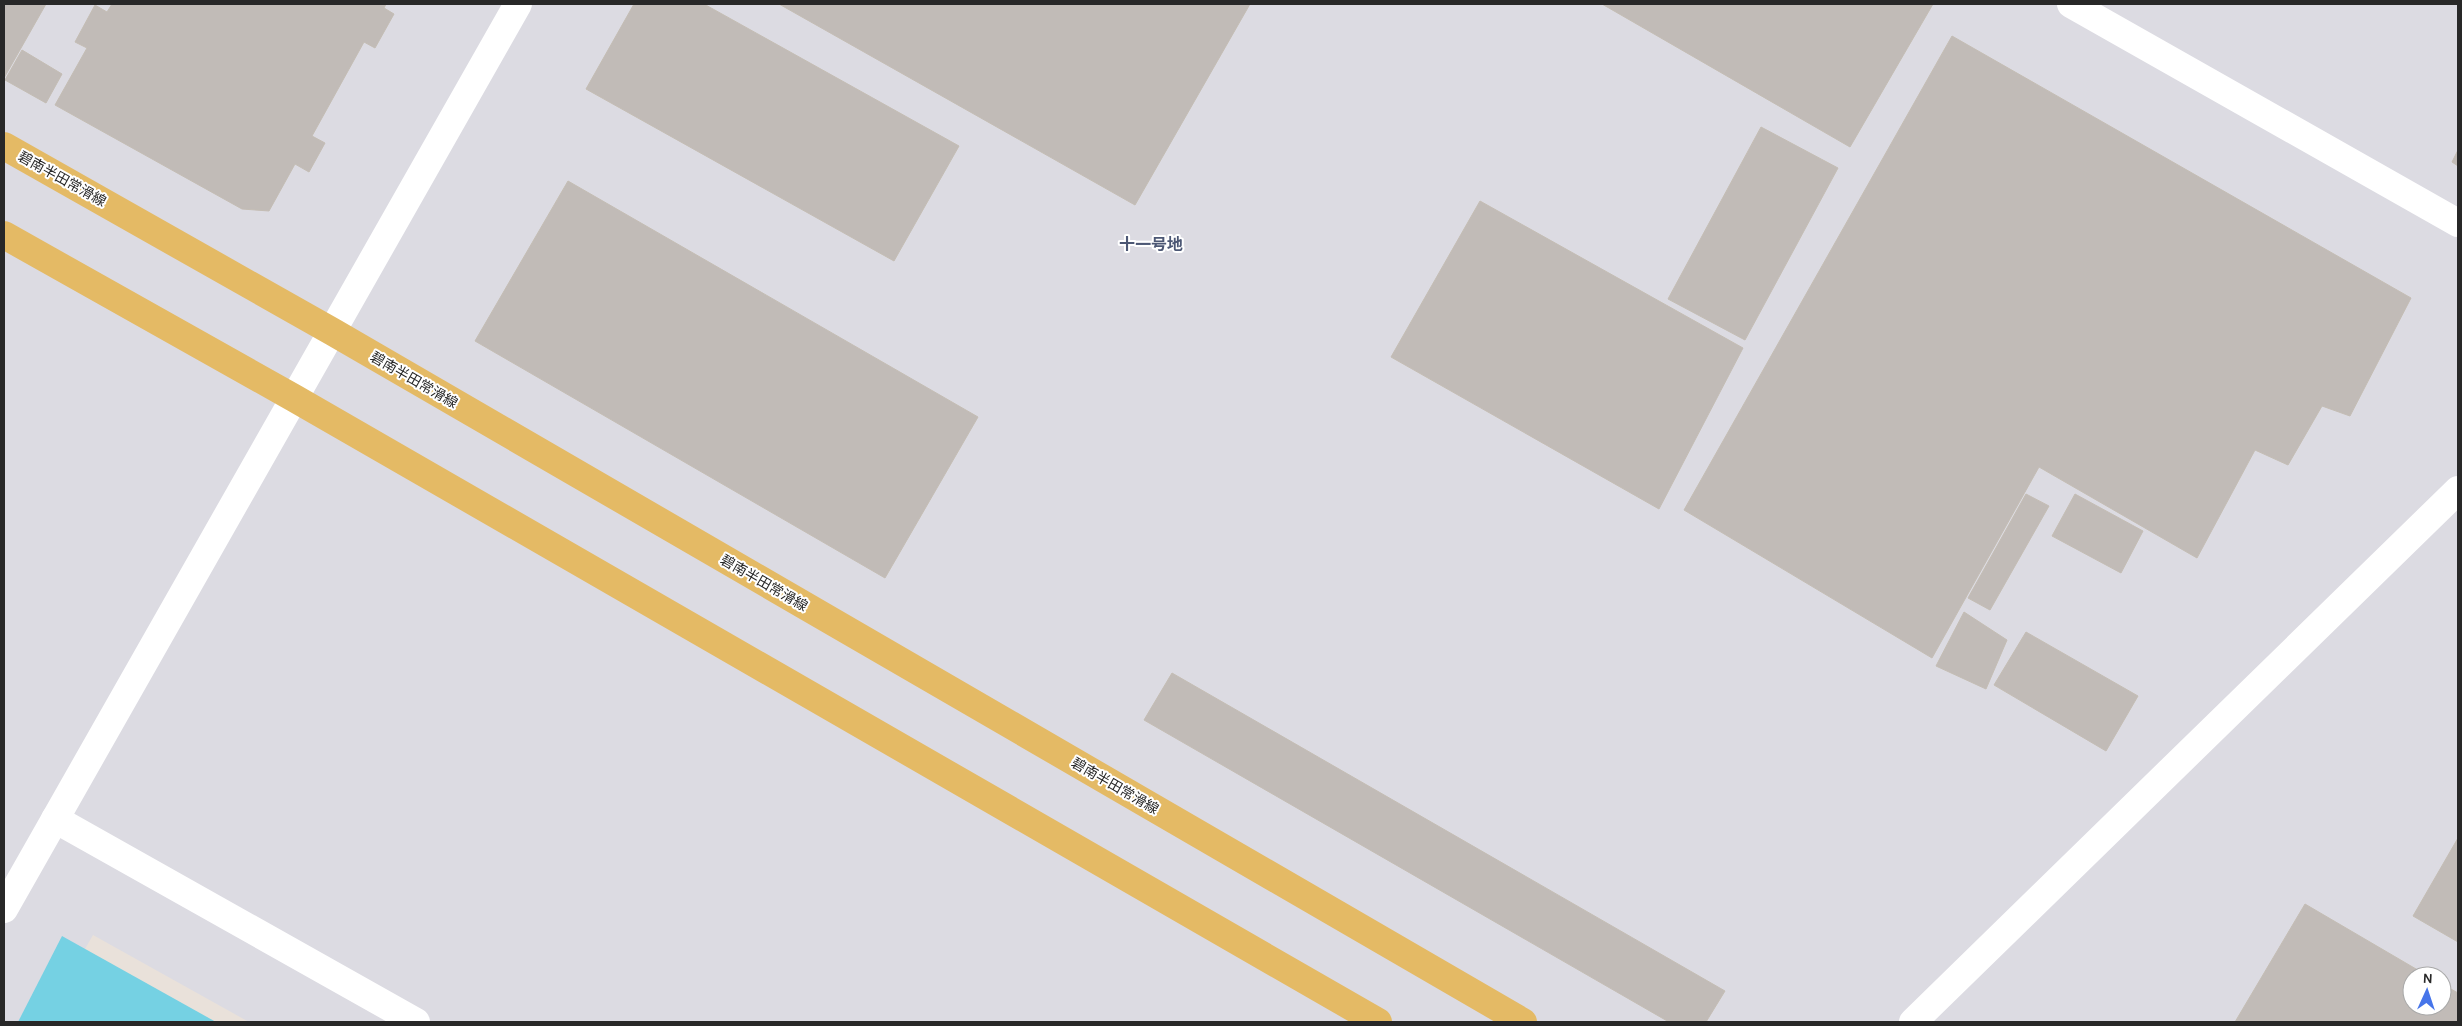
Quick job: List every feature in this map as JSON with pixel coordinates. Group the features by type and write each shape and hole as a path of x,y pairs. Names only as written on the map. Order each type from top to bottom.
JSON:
{"main road":[{"name":"碧南半田常滑線","path":"4,146 333,332 1523,1022"},
{"path":"4,234 294,398 1378,1022"}],"street":[{"path":"4,909 518,4"},
{"path":"2071,4 2458,223"},
{"path":"1913,1022 2458,490"},
{"path":"56,819 416,1022"}],"shaded area":[{"path":"4,4 2458,4 2458,1022 249,1022 93,935 43,1022 4,1022"}],"water":[{"path":"62,936 216,1022 18,1022"}],"building":[{"path":"4,4 46,4 4,78"},
{"path":"112,4 386,4 384,8 394,14 375,48 364,42 312,136 325,143 309,172 295,164 269,211 242,209 55,105 87,48 75,42 95,5 107,12"},
{"path":"634,4 704,4 959,146 894,261 586,89"},
{"path":"779,4 1250,4 1135,205"},
{"path":"1602,4 1933,4 1850,147"},
{"path":"1952,36 2411,298 2350,416 2322,406 2288,465 2255,450 2197,558 2039,467 1932,658 1684,510"},
{"path":"22,50 62,74 46,103 5,80"},
{"path":"1761,127 1838,168 1745,340 1668,299"},
{"path":"2458,150 2458,166 2452,162"},
{"path":"568,181 978,417 885,578 475,341"},
{"path":"1480,201 1743,348 1659,509 1391,357"},
{"path":"2026,494 2049,506 1990,610 1968,598"},
{"path":"2075,494 2143,531 2121,573 2052,536"},
{"path":"1964,612 2007,640 1986,689 1936,666"},
{"path":"2026,632 2138,696 2106,751 1994,685"},
{"path":"1172,673 1725,991 1706,1022 1669,1022 1144,720"},
{"path":"2458,838 2458,942 2413,916"},
{"path":"2305,904 2411,966 2402,966 2402,1016 2452,1016 2452,990 2458,993 2458,1022 2235,1022"}],"district":[{"name":"十一号地","path":"1151,244"}]}
